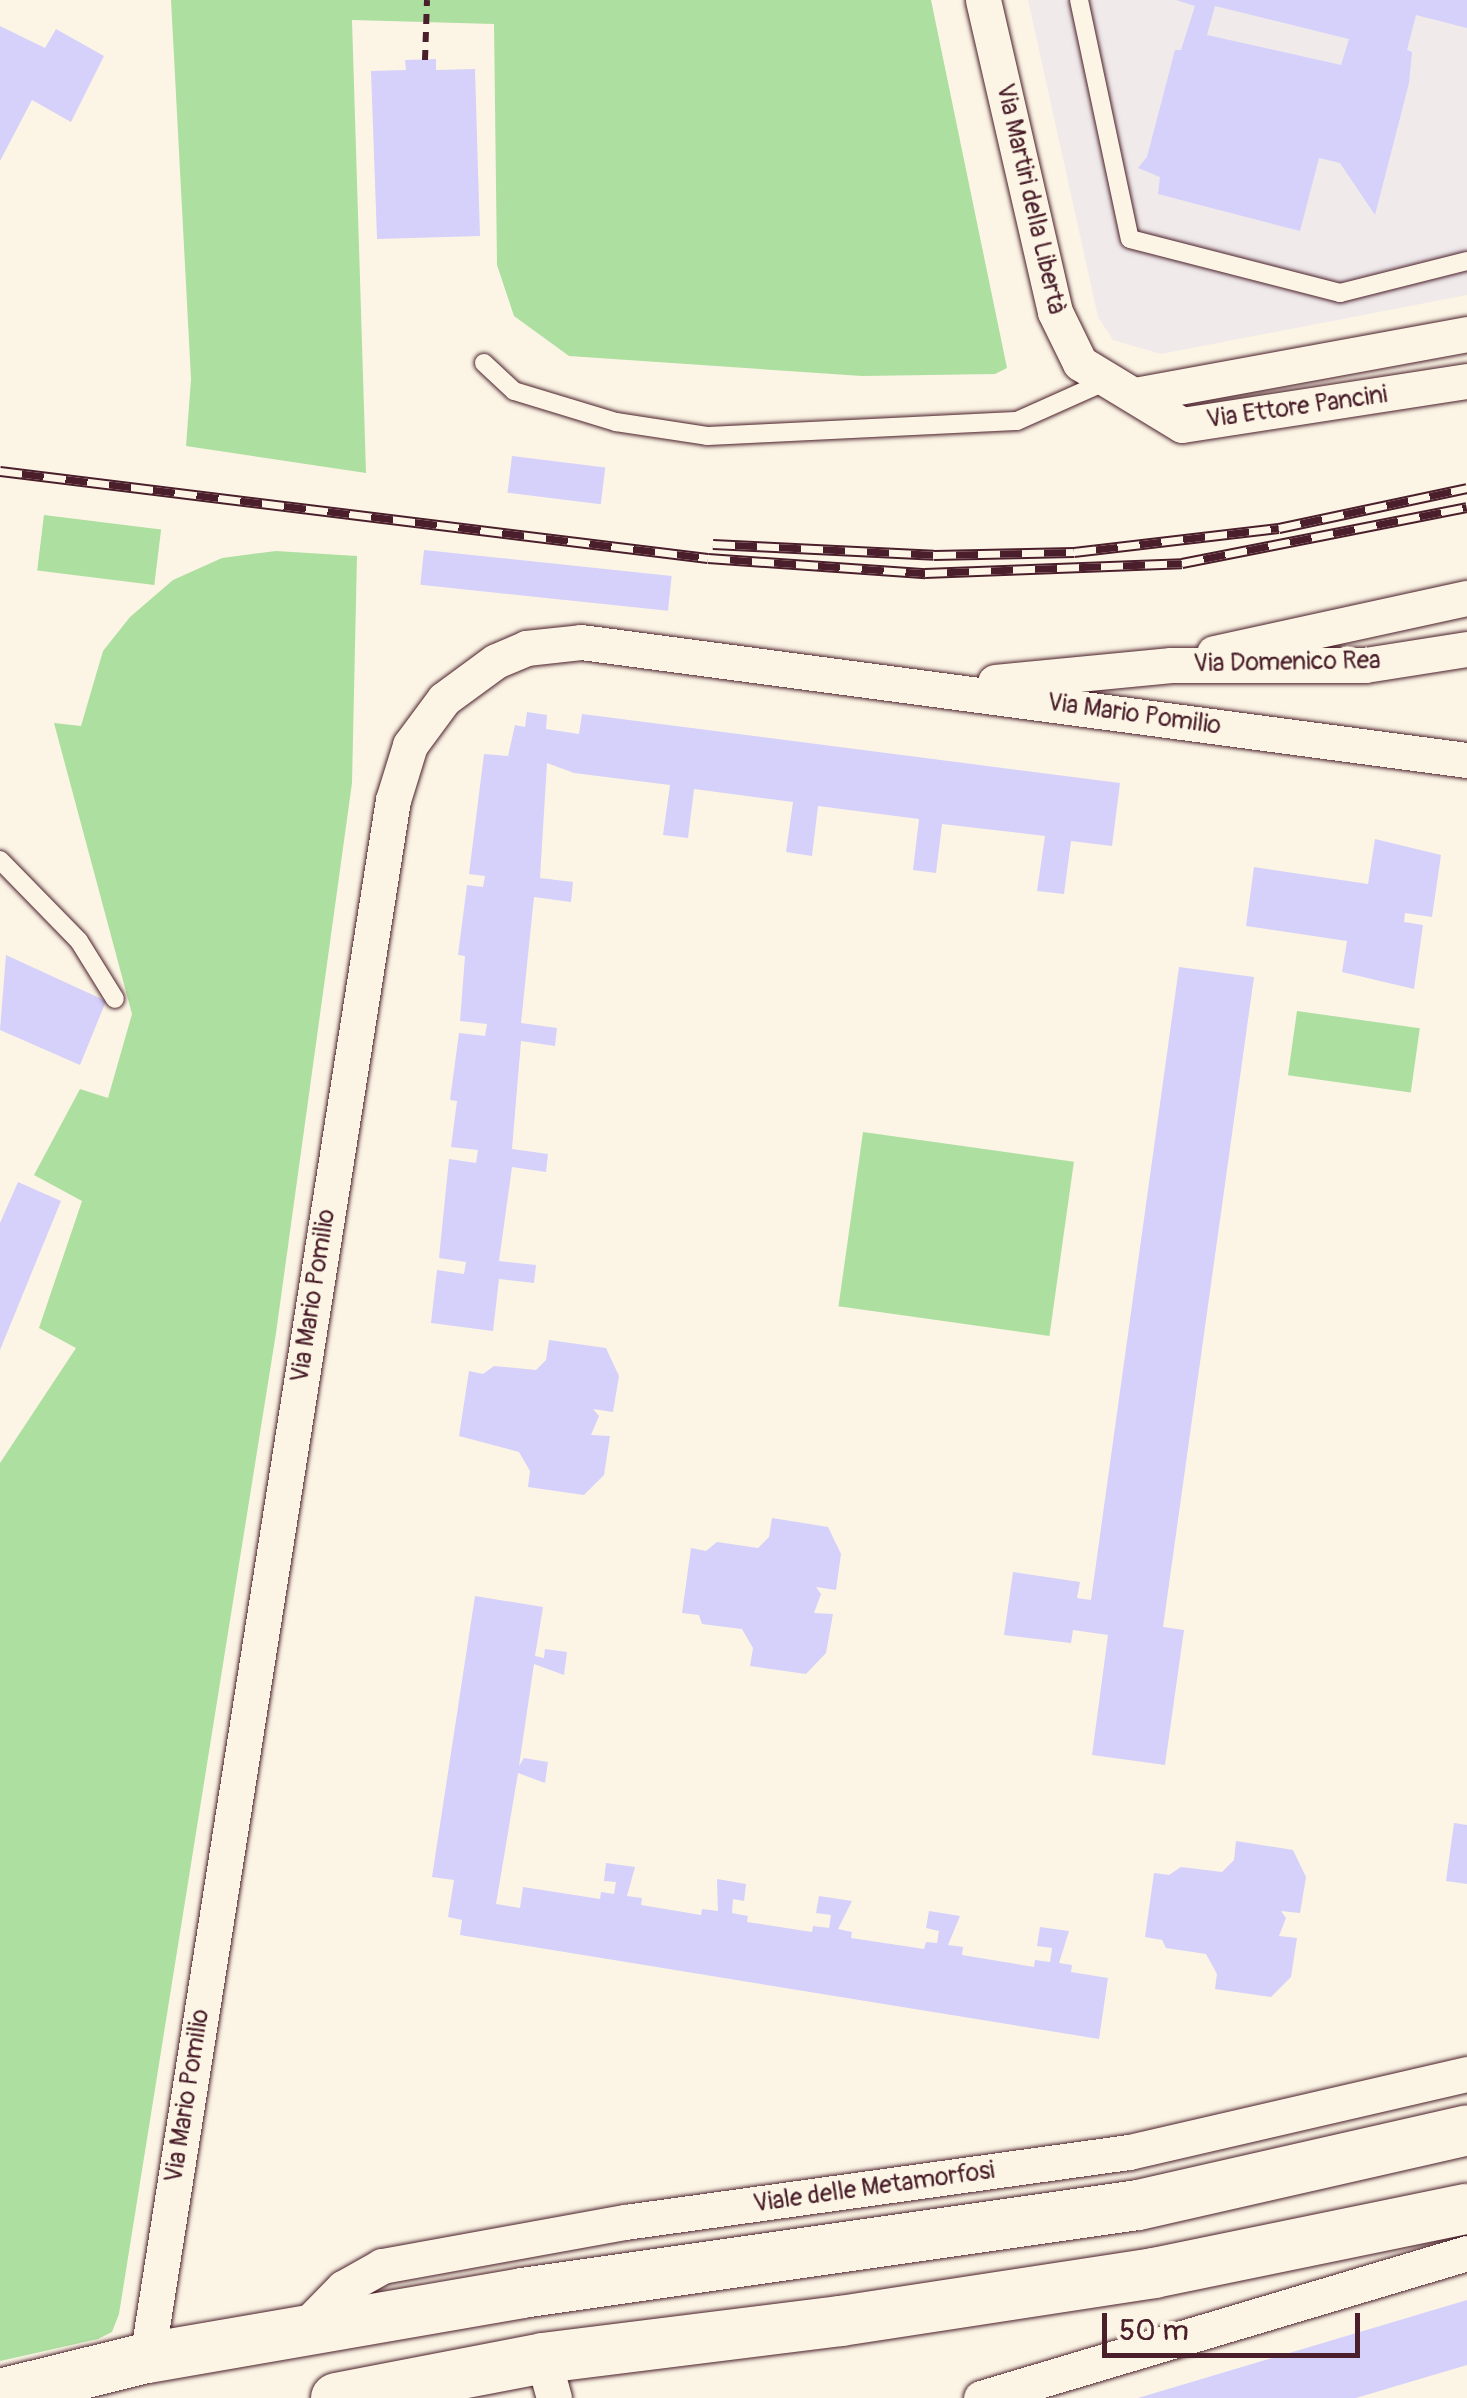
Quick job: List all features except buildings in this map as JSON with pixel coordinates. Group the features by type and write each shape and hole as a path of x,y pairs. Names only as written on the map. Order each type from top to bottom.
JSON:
{"street":[{"name":"Via Martiri della Libertà","path":"983,0 1055,312 1080,364 1120,389"},
{"name":"Via Ettore Pancini","path":"1120,389 1467,334"},
{"name":"Via Ettore Pancini","path":"1120,389 1182,424 1467,381"},
{"name":"Via Domenico Rea","path":"1171,665 1467,598"},
{"name":"Via Mario Pomilio","path":"149,2378 393,800 410,746 467,678 526,648 557,643 1240,729"},
{"name":"Via Domenico Rea","path":"1171,665 1365,665 1467,649"},
{"name":"Via Mario Pomilio","path":"884,682 1006,682 1171,665 1195,703 1240,729"},
{"path":"1240,729 1467,760"},
{"name":"Viale delle Metamorfosi","path":"300,2332 343,2288 382,2266 626,2222 1129,2152 1467,2074"},
{"path":"0,2394 149,2378 300,2332 522,2293 1138,2205 1467,2130"},
{"path":"336,2398 549,2378 841,2322 1154,2273 1467,2208"},
{"path":"981,2398 1467,2253"},
{"path":"522,2293 549,2378"}],"lane":[{"path":"1078,0 1130,239 1340,293 1467,262"},
{"path":"484,364 514,391 616,422 707,436 830,435 1017,421 1120,389"},
{"path":"0,860 79,941 115,1000"}],"path":[{"path":"425,60 426,0"}],"shaded area":[{"path":"1028,0 1467,0 1467,295 1161,354 1113,340 1098,317"}],"green space":[{"path":"171,0 931,0 1007,368 995,374 862,376 569,356 514,316 497,265 494,24 352,20 366,473 186,446 191,379"},
{"path":"44,515 161,529 154,585 37,571"},
{"path":"276,551 357,556 352,783 276,1333 119,2314 112,2332 98,2339 0,2361 0,1463 76,1348 39,1328 82,1201 34,1175 80,1089 108,1098 132,1014 54,723 81,726 103,651 130,617 173,580 222,558"},
{"path":"1297,1011 1420,1028 1411,1093 1288,1075"},
{"path":"863,1132 1074,1162 1049,1336 839,1306"}],"railway":[{"path":"0,471 708,558 925,573 1182,563 1467,507"},
{"path":"713,544 934,555 1074,552 1279,528 1467,488"}]}
